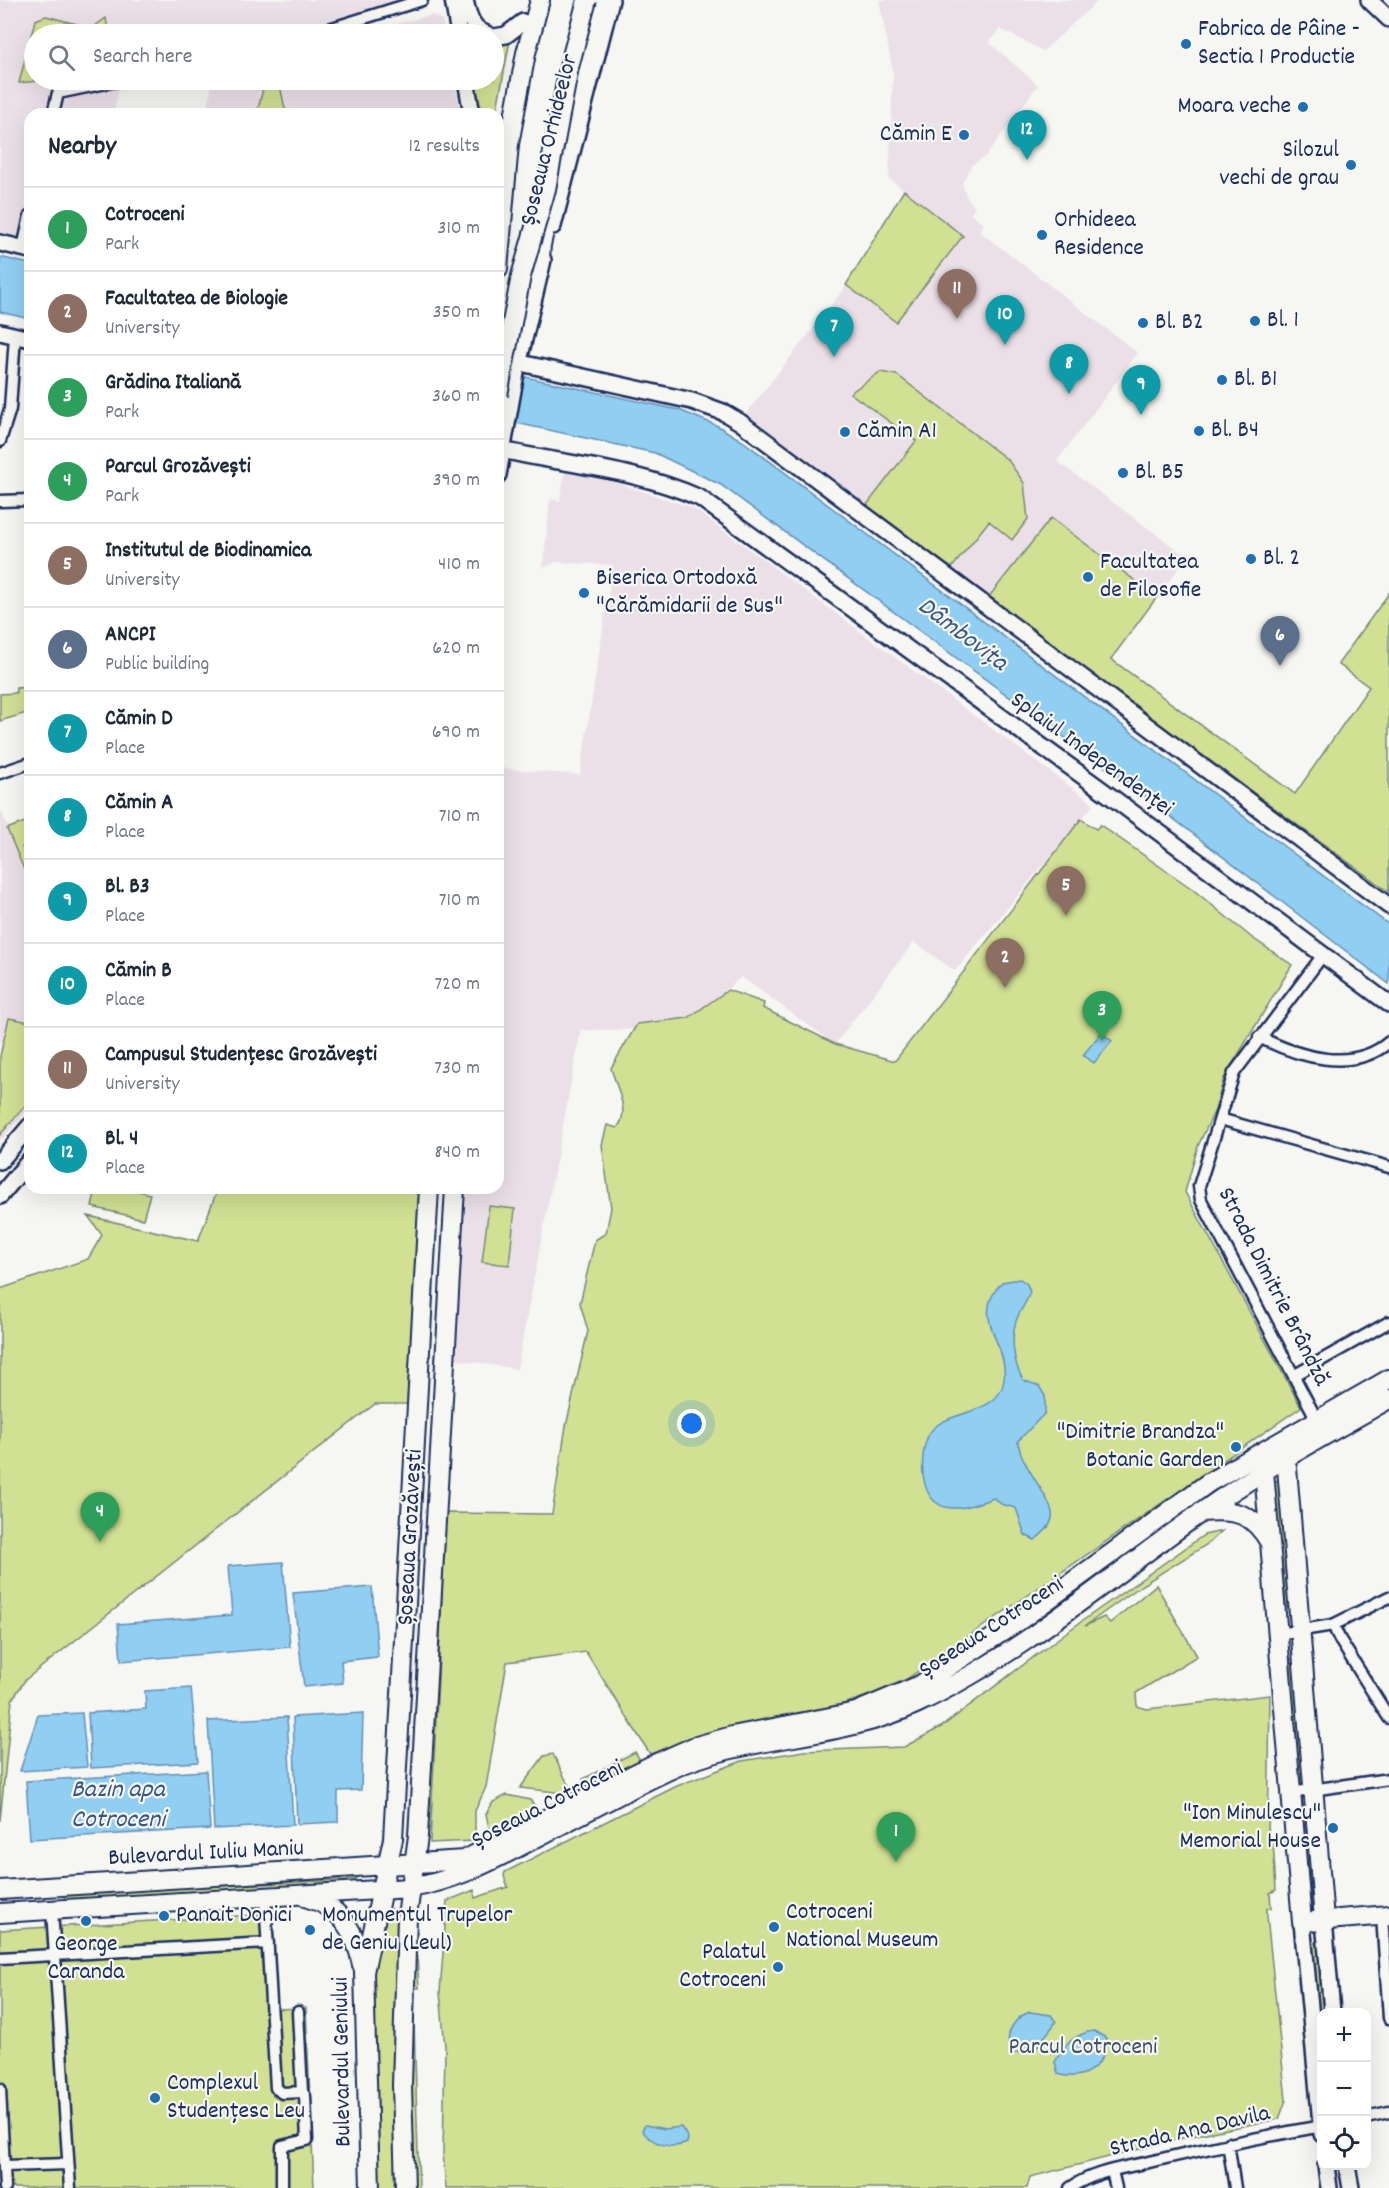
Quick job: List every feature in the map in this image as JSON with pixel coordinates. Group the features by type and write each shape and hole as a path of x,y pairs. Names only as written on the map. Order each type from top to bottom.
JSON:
{"main road":[{"path":"453,0 457,24"},
{"path":"504,364 521,276 546,189 571,59 587,0"},
{"path":"539,271 541,245 600,0"},
{"name":"Șoseaua Orhideelor","path":"504,437 539,271 559,205 596,49 611,0"},
{"path":"1376,2 1389,19"},
{"path":"466,5 473,24"},
{"path":"504,35 530,8"},
{"path":"504,120 530,8"},
{"path":"504,206 511,133 526,53 530,8"},
{"path":"468,90 471,108"},
{"path":"0,243 24,249"},
{"path":"504,361 517,367 692,401 723,412 740,422 1389,906"},
{"name":"Splaiul Independenței","path":"504,451 612,470 657,482 700,498 1113,798 1389,1004"},
{"path":"0,1161 24,1133"},
{"path":"0,1196 24,1168"},
{"name":"Șoseaua Grozăvești","path":"388,1867 394,1827 429,1194"},
{"name":"Șoseaua Grozăvești","path":"410,1888 418,1836 455,1194"},
{"name":"Șoseaua Cotroceni","path":"1280,1451 1317,1420 1389,1379"},
{"name":"Șoseaua Cotroceni","path":"383,1890 445,1882 688,1763 735,1749 855,1726 917,1704 977,1671 1012,1648 1201,1512 1260,1463 1280,1451 1389,1399"},
{"path":"1280,1451 1300,1632 1332,2008"},
{"path":"1260,1463 1271,1545 1290,1793 1320,2116"},
{"name":"Șoseaua Cotroceni","path":"414,1865 450,1863 470,1858 650,1766 693,1747 732,1736 836,1717 893,1699 920,1685 1016,1623 1208,1483 1260,1463"},
{"path":"1201,1512 1224,1511 1245,1516 1256,1522 1271,1545"},
{"name":"Bulevardul Iuliu Maniu","path":"0,1890 414,1865"},
{"name":"Bulevardul Geniului","path":"369,2188 363,1972 388,1867"},
{"path":"405,2188 402,2075 410,1888"},
{"name":"Bulevardul Iuliu Maniu","path":"0,1913 383,1890"},
{"path":"299,1896 327,1905 345,1921 357,1941 363,1972"},
{"path":"1302,1922 1386,1915"},
{"path":"1327,2170 1329,2188"},
{"path":"1348,2170 1351,2188"}],"street":[{"path":"346,24 422,0"},
{"path":"54,108 58,93 73,90"},
{"path":"0,441 10,409 15,336"},
{"path":"0,501 24,500"},
{"path":"0,773 24,765"},
{"name":"Strada Dimitrie Brândză","path":"1317,1420 1199,1192 1200,1179 1234,1074 1259,1037 1323,955"},
{"path":"1259,1037 1290,1052 1319,1058 1363,1056 1389,1042"},
{"path":"1220,1119 1389,1167"},
{"path":"1295,1375 1389,1323 1389,1316"},
{"path":"1278,1634 1333,1625 1389,1597"},
{"path":"1333,1625 1389,1718"},
{"path":"1290,1793 1389,1779"},
{"path":"265,1898 276,2088 282,2093 302,2092"},
{"path":"52,1910 57,1955 70,2188"},
{"path":"1386,1915 1389,2018"},
{"path":"0,1958 268,1943"},
{"path":"271,2188 282,2188 282,2146 307,2140 298,2012"},
{"path":"0,2089 5,2188"},
{"path":"1371,2116 1389,2112"},
{"name":"Strada Ana Davila","path":"1070,2188 1088,2178 1112,2171 1228,2143 1317,2129"},
{"path":"1228,2143 1235,2188"},
{"path":"3,2162 68,2164"},
{"path":"1112,2171 1116,2188"}],"shaded area":[{"path":"0,0 399,0 319,24 24,24 24,90 119,90 114,108 24,108 24,239 0,233"},
{"path":"879,0 1099,0 1043,51 1000,29 989,42 1038,85 986,156 972,165 962,183 967,198 975,207 971,214 984,224 979,231 1138,353 1057,461 1187,557 1097,679 746,414 857,272 904,190 889,179 893,73"},
{"path":"432,15 442,20 443,24 396,24"},
{"path":"211,90 456,90 460,108 207,108"},
{"path":"565,469 614,482 693,508 1094,804 955,971 914,942 835,1044 741,977 682,1029 581,1030 517,1369 455,1359 461,1194 504,1194 504,769 580,775 613,565 555,562 543,568 550,499 560,501"},
{"path":"0,808 8,827 24,821 24,1114 0,1141"}],"green space":[{"path":"46,16 77,24 34,24 35,20"},
{"path":"106,18 107,24 98,24"},
{"path":"510,40 504,72 504,41"},
{"path":"24,63 24,82 19,83"},
{"path":"263,90 281,90 285,108 258,108"},
{"path":"475,90 501,90 497,108 479,108"},
{"path":"904,190 963,236 896,322 846,285"},
{"path":"880,372 897,375 1008,460 1024,483 1028,519 1012,540 989,521 951,569 866,506 916,441 850,393"},
{"path":"1051,518 1157,597 1111,659 1295,794 1369,687 1338,664 1389,593 1389,892 988,598"},
{"path":"24,687 24,714 0,721 0,694 16,693 16,688"},
{"name":"\"Dimitrie Brandza\" Botanic Garden","path":"1081,819 1096,829 1100,825 1191,888 1251,937 1292,965 1224,1078 1215,1110 1198,1146 1185,1192 1301,1407 895,1687 831,1708 696,1737 650,1754 586,1652 507,1662 486,1787 475,1811 475,1841 430,1843 446,1513 552,1514 566,1426 588,1331 580,1303 595,1240 606,1233 611,1208 602,1145 607,1125 617,1128 621,1122 623,1107 611,1068 637,1024 688,1018 728,990 764,1003 763,1008 835,1044 895,1061"},
{"path":"24,822 24,846 22,847 24,870 7,829"},
{"path":"9,1018 24,1021 24,1107 0,1135 0,1056"},
{"path":"95,1194 150,1194 143,1219 92,1207"},
{"path":"216,1194 420,1194 407,1404 375,1404 25,1680 12,1700 0,1821 0,1289 88,1259 102,1235 88,1216 198,1241"},
{"path":"489,1206 515,1209 509,1265 482,1262"},
{"path":"1281,1478 1290,1609 1286,1607 1282,1561 1275,1551 1270,1485"},
{"path":"1208,1494 1208,1497 1032,1627 988,1656 976,1660 977,1656"},
{"name":"Parcul Cotroceni","path":"1222,1531 1209,1543 1142,1585 1085,1626 1104,1617 1110,1623 1156,1585 1197,1656 1136,1693 1137,1706 1147,1709 1270,1695 1268,1844 1273,1841 1276,1890 1270,1893 1271,1908 1267,1908 1267,1916 1286,2100 1279,2119 1191,2136 1030,2177 1027,2188 446,2188 443,2154 445,2047 440,1992 447,1901 474,1890 475,1898 508,1887 505,1872 677,1786 742,1761 804,1751 904,1747 941,1727 1068,1631 1204,1535"},
{"path":"1287,1659 1293,1659 1296,1662 1306,1781 1303,1784 1300,1782 1296,1735 1289,1722"},
{"path":"635,1752 640,1760 587,1787 583,1779"},
{"path":"553,1754 573,1794 520,1788 544,1756"},
{"path":"507,1795 530,1800 540,1812 491,1837 486,1814 493,1802"},
{"path":"1304,1805 1308,1808 1315,1892 1308,1896 1300,1806"},
{"path":"356,1879 355,1884 66,1900 64,1897 66,1894"},
{"path":"384,1909 399,1909 396,1974 399,2026 400,2188 378,2188 371,1980"},
{"name":"Complexul Studențesc Leu","path":"272,1914 276,2009 306,2008 314,2188 0,2188 0,1930"},
{"path":"416,1940 419,1988 413,1988 415,1941"},
{"path":"1311,1943 1316,1943 1320,1947 1325,2008 1317,2008 1317,2038"},
{"path":"413,1991 419,2188 410,2188 408,2126"}],"water":[{"path":"0,257 24,263 24,318 0,312"},
{"name":"Dâmbovița","path":"504,372 679,410 718,426 744,442 1389,925 1389,984 1132,787 721,485 655,453 504,420"},
{"path":"1101,1033 1112,1041 1094,1063 1083,1055"},
{"path":"1020,1279 1027,1284 1030,1292 1014,1330 1015,1356 1023,1380 1039,1386 1045,1396 1045,1413 1018,1441 1025,1462 1052,1511 1049,1525 1035,1540 1025,1535 1016,1508 1001,1504 994,1498 963,1507 945,1507 930,1495 923,1475 923,1453 929,1434 936,1426 982,1407 1000,1392 1004,1380 1004,1366 989,1319 989,1307 993,1295 1002,1282"},
{"path":"283,1562 290,1647 121,1661 118,1624 232,1615 228,1566"},
{"path":"372,1587 378,1657 341,1661 343,1683 304,1687 293,1593"},
{"name":"Bazin apa Cotroceni","path":"191,1688 198,1762 91,1768 88,1713 146,1709 145,1691"},
{"name":"Bazin apa Cotroceni","path":"82,1713 87,1767 20,1771 38,1715"},
{"path":"363,1713 361,1790 338,1791 338,1822 297,1824 293,1717"},
{"name":"Bazin apa Cotroceni","path":"287,1717 293,1825 214,1829 208,1721"},
{"name":"Bazin apa Cotroceni","path":"206,1771 210,1829 30,1839 26,1781"},
{"path":"1030,2012 1051,2015 1056,2022 1033,2052 1016,2053 1009,2047 1010,2030 1020,2017"},
{"path":"1094,2031 1106,2038 1106,2047 1098,2063 1092,2069 1076,2076 1058,2074 1055,2062 1066,2046 1081,2034"},
{"path":"645,2125 665,2129 681,2127 688,2138 687,2143 669,2146 656,2142 642,2130"}],"place":[{"name":"Fabrica de Pâine - Sectia 1 Productie","path":"1186,44"},
{"name":"Moara veche","path":"1303,107"},
{"name":"Cămin E","path":"964,135"},
{"name":"Bl. 4","path":"1027,160"},
{"name":"Silozul vechi de grau","path":"1351,165"},
{"name":"Orhideea Residence","path":"1042,235"},
{"name":"Campusul Studențesc Grozăvești","path":"957,319"},
{"name":"Bl. 1","path":"1255,321"},
{"name":"Bl. B2","path":"1143,323"},
{"name":"Cămin B","path":"1005,345"},
{"name":"Cămin D","path":"834,357"},
{"name":"Bl. B1","path":"1222,380"},
{"name":"Cămin A","path":"1069,394"},
{"name":"Bl. B3","path":"1141,415"},
{"name":"Bl. B4","path":"1199,431"},
{"name":"Cămin A1","path":"845,432"},
{"name":"Bl. B5","path":"1123,473"},
{"name":"Bl. 2","path":"1251,559"},
{"name":"Facultatea de Filosofie","path":"1088,577"},
{"name":"Biserica Ortodoxă \"Cărămidarii de Sus\"","path":"584,593"},
{"name":"ANCPI","path":"1280,666"},
{"name":"Institutul de Biodinamica","path":"1066,916"},
{"name":"Facultatea de Biologie","path":"1005,988"},
{"name":"Grădina Italiană","path":"1102,1041"},
{"name":"\"Dimitrie Brandza\" Botanic Garden","path":"1236,1447"},
{"name":"Parcul Grozăvești","path":"100,1542"},
{"name":"\"Ion Minulescu\" Memorial House","path":"1333,1828"},
{"name":"Cotroceni","path":"896,1862"},
{"name":"Panait Donici","path":"164,1916"},
{"name":"George Caranda","path":"86,1921"},
{"name":"Cotroceni National Museum","path":"774,1927"},
{"name":"Monumentul Trupelor de Geniu (Leul)","path":"310,1930"},
{"name":"Palatul Cotroceni","path":"778,1967"},
{"name":"Complexul Studențesc Leu","path":"155,2098"}]}
